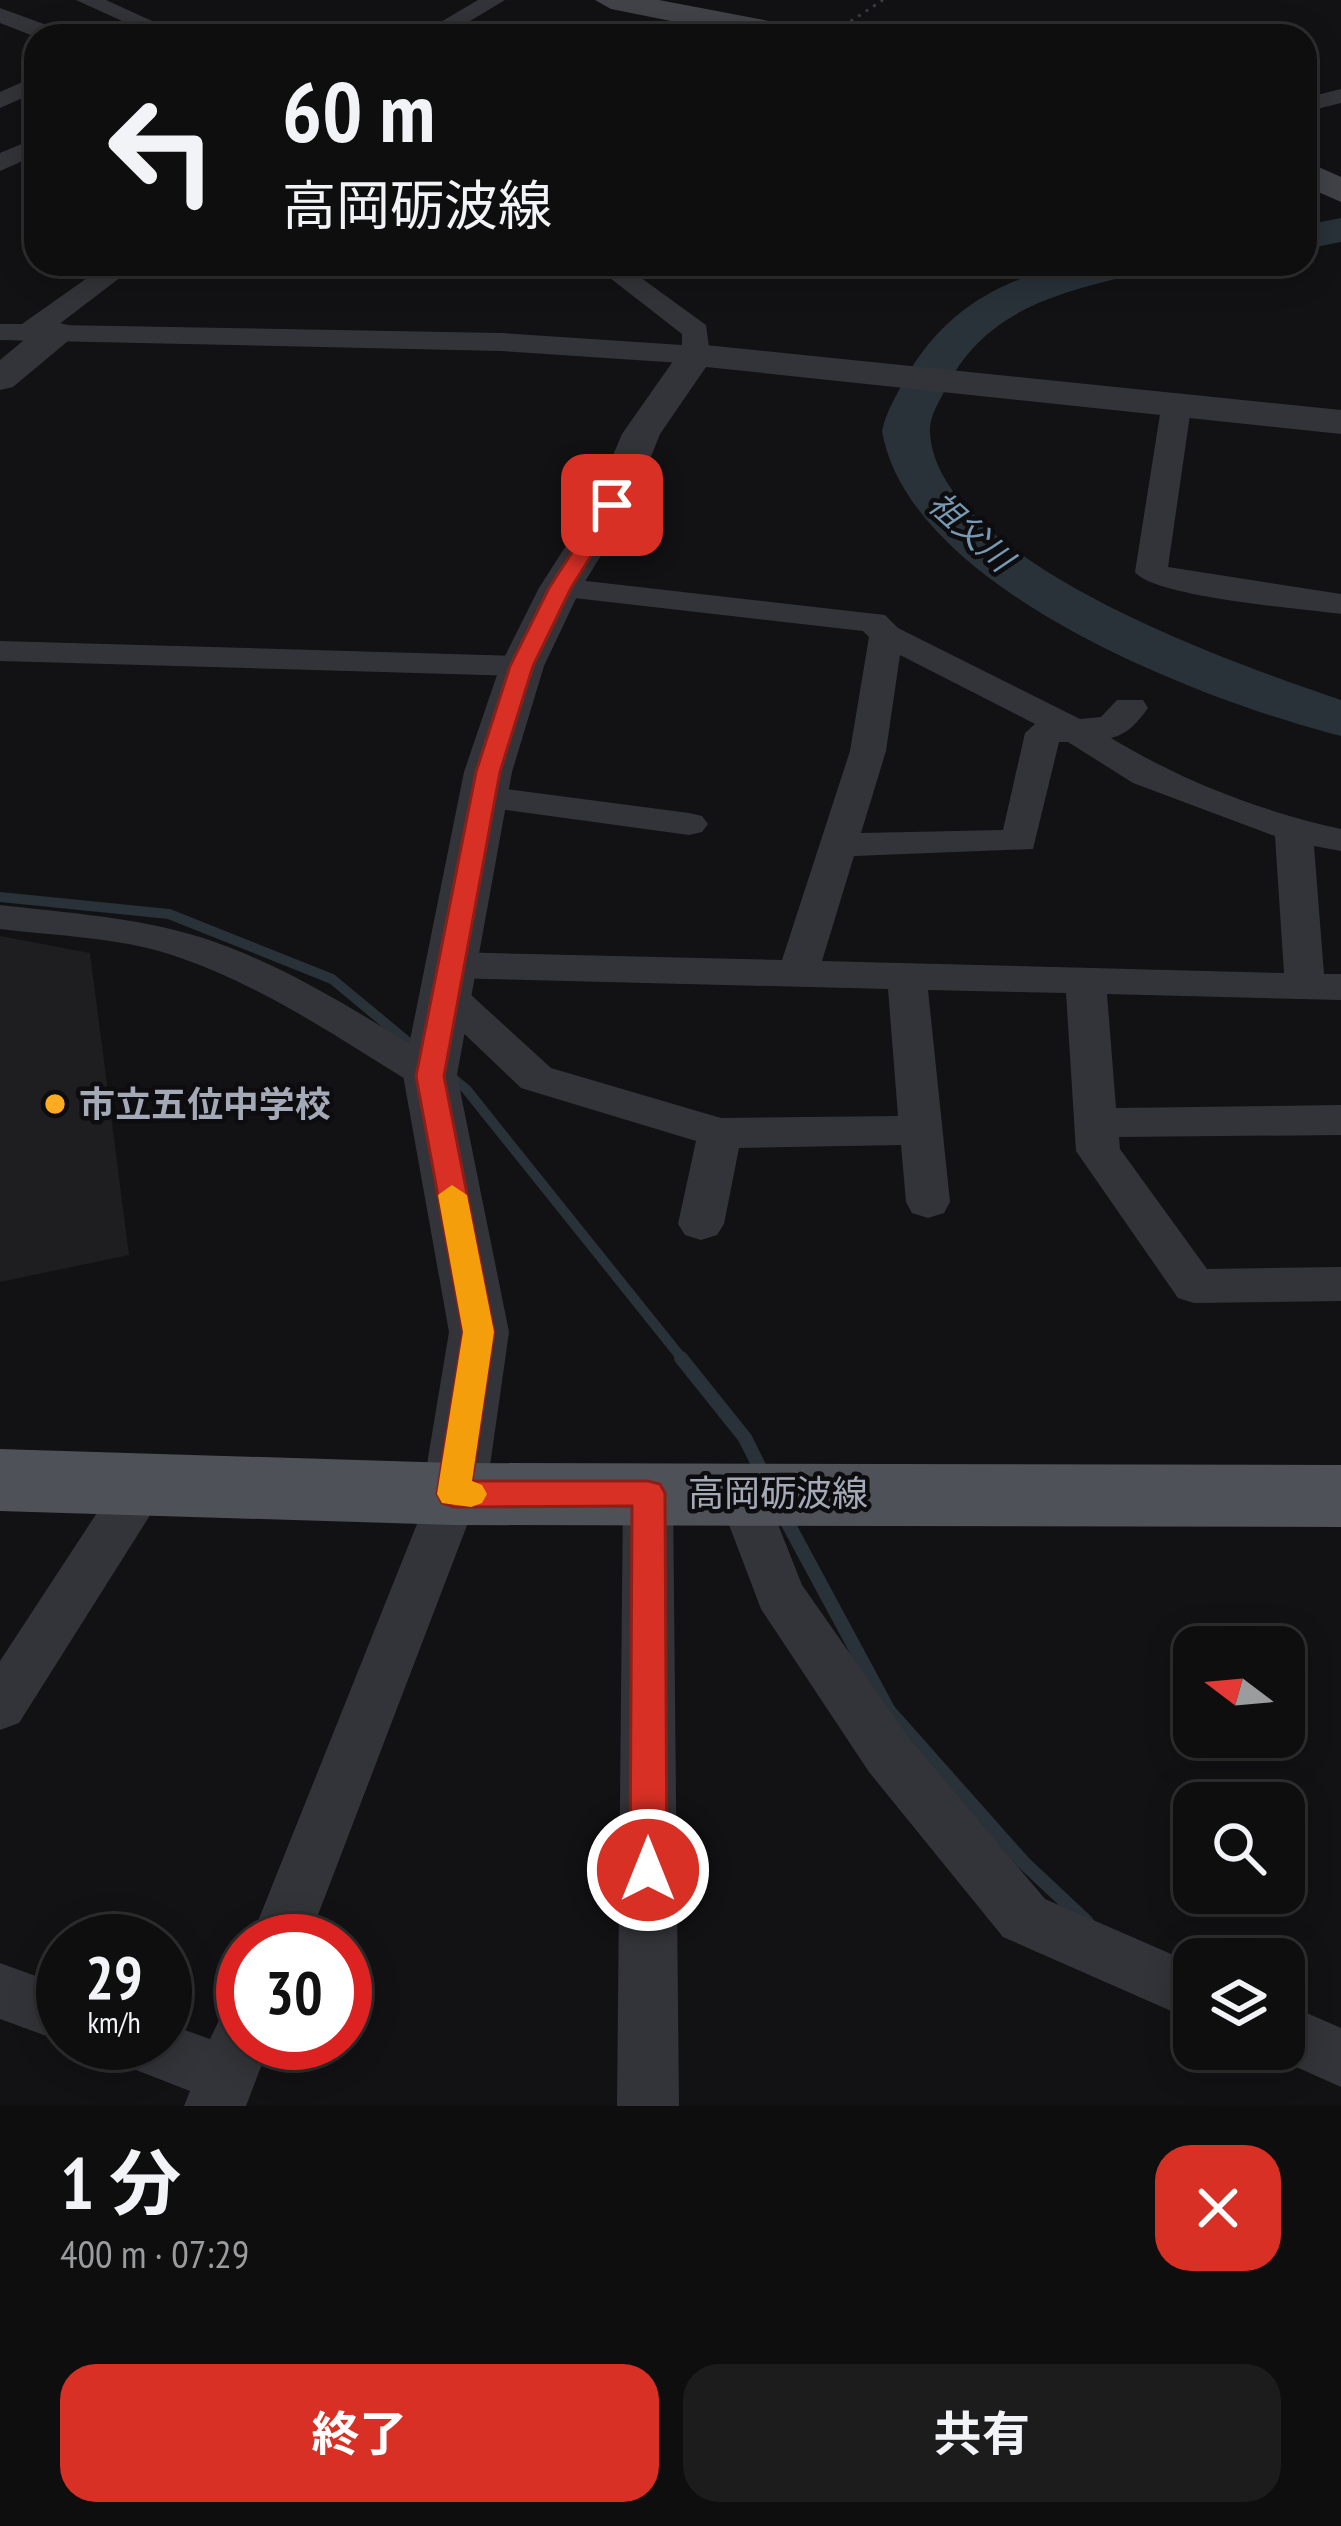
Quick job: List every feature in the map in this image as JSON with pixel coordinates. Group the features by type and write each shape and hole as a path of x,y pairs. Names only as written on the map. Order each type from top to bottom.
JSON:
{"main road":[{"path":"611,0 734,24"},
{"name":"高岡砺波線","path":"0,1480 454,1494 1341,1496"}],"street":[{"path":"87,0 127,24"},
{"path":"450,24 494,0"},
{"path":"0,379 28,332 107,276"},
{"path":"290,1914 454,1494 478,1332 430,1076 483,797 522,666 560,588 612,505 641,434 696,355 696,332 623,276"},
{"path":"28,332 501,341 696,355 1341,422"},
{"path":"1176,408 1151,572 1172,580 1341,604"},
{"path":"560,588 873,622 886,635 1074,730 1147,775 1294,830 1341,840"},
{"path":"799,972 868,751 886,635"},
{"path":"0,651 522,666"},
{"path":"838,845 1020,841 1043,733 1111,727 1130,708"},
{"path":"483,797 689,824"},
{"path":"446,979 799,972 1323,987 1294,830"},
{"path":"0,917 148,936 221,961 293,994 430,1076"},
{"path":"907,978 928,1202"},
{"path":"446,979 536,1078 720,1133 920,1130"},
{"path":"1086,982 1098,1151 1195,1286 1341,1284"},
{"path":"1096,1123 1341,1120"},
{"path":"701,1224 720,1133"},
{"path":"0,1707 141,1487"},
{"path":"648,1493 648,2106"},
{"path":"742,1493 779,1594 889,1755 1024,1918 1173,1984"},
{"path":"0,1991 36,2004"},
{"path":"1305,2041 1341,2057"},
{"path":"192,2060 228,2072"}],"path":[{"path":"846,24 883,0"}],"shaded area":[{"name":"市立五位中学校","path":"0,936 90,953 129,1255 0,1282"}],"waterway":[{"name":"祖父川","path":"1317,235 1341,230"},
{"name":"祖父川","path":"1072,276 1034,287 982,314 940,357 906,431 935,501 976,545 1031,585 1095,621 1229,679 1341,719"},
{"path":"0,897 169,914 332,979 420,1052"},
{"path":"449,1075 466,1089 684,1361"},
{"path":"681,1358 745,1438 763,1474"},
{"path":"785,1518 889,1711 1024,1863 1087,1922"}],"slow traffic":[{"path":"452,1195 478,1332 454,1494 471,1494"}],"place":[{"name":"市立五位中学校","path":"55,1104"}],"route":[{"path":"612,505 560,588 522,666 488,772 430,1076 478,1332 454,1494 648,1493 648,1870"}]}
